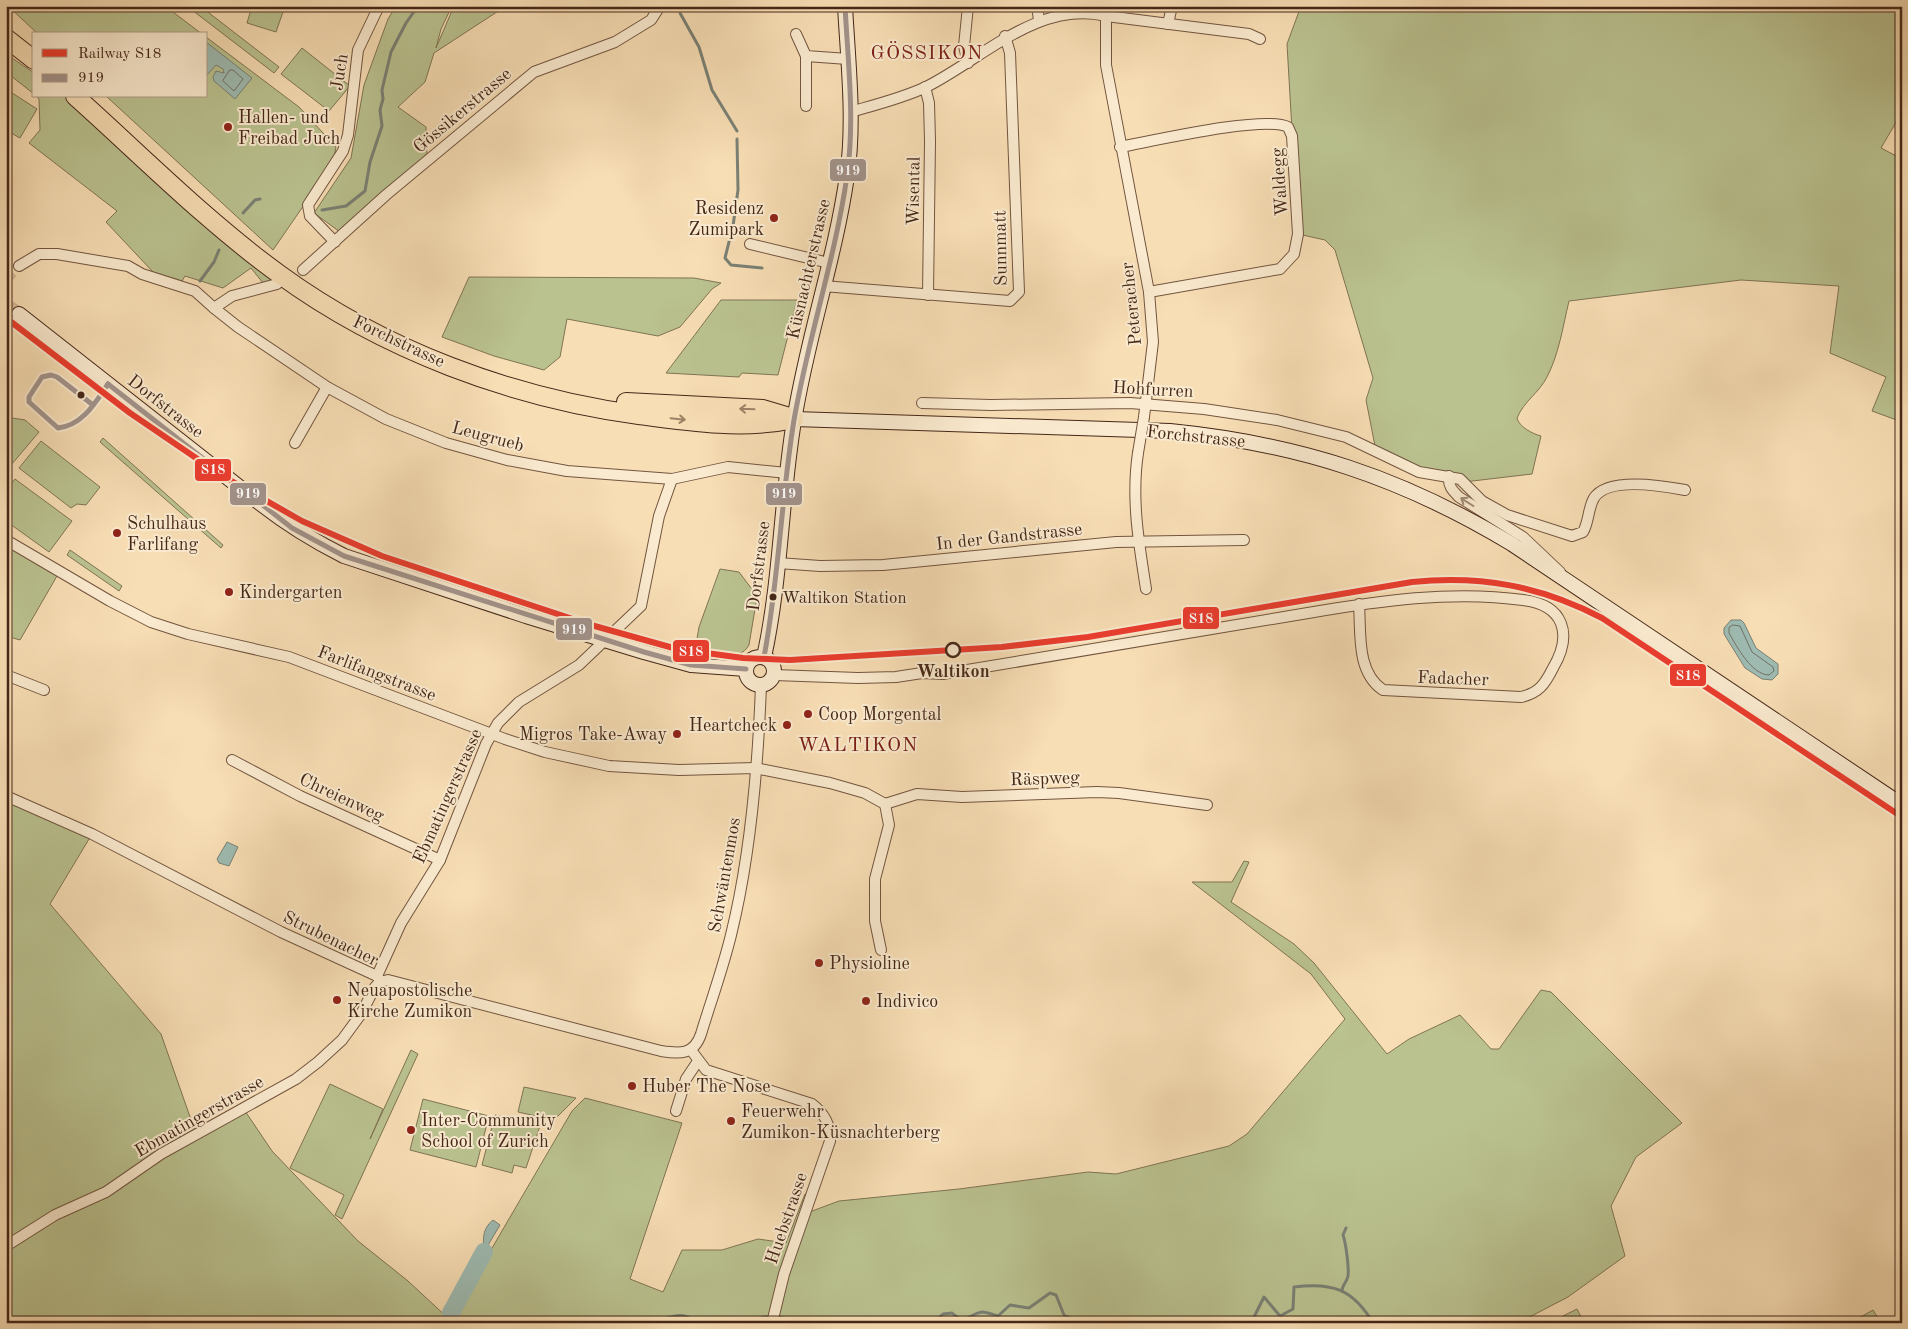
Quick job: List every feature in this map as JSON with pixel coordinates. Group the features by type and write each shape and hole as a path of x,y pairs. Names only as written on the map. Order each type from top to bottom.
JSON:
{"highway":[{"path":"6,29 32,49"},
{"path":"6,38 32,58"},
{"name":"Forchstrasse","path":"77,98 204,213 268,266 332,309 406,348 503,384 605,410 648,416 740,424 767,424 794,419"},
{"name":"Forchstrasse","path":"88,98 209,208 261,251 334,302 408,340 481,368 562,391 628,402 763,409 794,419"}],"main road":[{"name":"Küsnachterstrasse","path":"794,419 847,174 850,112 845,6"},
{"name":"Dorfstrasse","path":"19,314 301,534 344,556 605,640 691,665 746,669"},
{"name":"Dorfstrasse","path":"764,657 778,563 794,419"},
{"name":"Forchstrasse","path":"794,419 1161,430 1221,436 1271,445 1336,462 1401,486 1484,528 1567,580 1902,804"},
{"path":"764,657 774,666 774,675 769,682 761,685 749,679 746,669 751,661 764,657"}],"street":[{"name":"Gössikerstrasse","path":"303,270 386,195 534,72 615,42 651,20 660,6"},
{"path":"968,6 964,46 968,63"},
{"path":"1037,6 1039,20"},
{"path":"1168,24 1172,6"},
{"name":"Juch","path":"335,242 310,216 308,205 343,151 348,135 358,50 378,8"},
{"path":"850,112 925,88 968,63 1005,36 1039,20 1076,11 1090,11 1106,16 1249,34 1260,39"},
{"name":"Peteracher","path":"1106,16 1106,65 1120,147 1149,292 1154,342 1134,482 1138,540 1146,590"},
{"path":"796,34 806,56 806,106"},
{"name":"Sunnmatt","path":"823,286 1010,300 1019,292 1010,53 1005,36"},
{"path":"806,56 848,59"},
{"name":"Wisental","path":"925,88 929,103 930,132 928,294"},
{"name":"Waldegg","path":"1120,147 1252,123 1281,123 1288,127 1292,136 1298,234 1294,254 1280,269 1149,292"},
{"path":"750,244 829,263"},
{"path":"19,266 38,254 57,254 128,266 142,274 194,291 214,308 232,296 276,284"},
{"name":"Leugrueb","path":"214,308 238,328 327,387 403,426 446,443 507,460 567,471 672,479 728,467 787,473"},
{"path":"295,442 327,387"},
{"name":"Hohfurren","path":"922,403 991,406 1038,403 1146,404 1204,409 1277,420 1346,437 1419,472 1449,476"},
{"path":"1449,476 1460,479 1482,500 1507,515 1572,536 1583,532 1595,498 1606,489 1643,485 1685,490"},
{"name":"Forchstrasse","path":"1449,476 1448,483 1459,497 1523,537 1554,565 1567,580"},
{"path":"605,640 641,606 659,516 672,479"},
{"name":"Farlifangstrasse","path":"6,540 110,601 151,622 188,634 289,657 492,734 545,752 609,766 679,770 755,768"},
{"name":"In der Gandstrasse","path":"778,563 820,566 883,565 1138,540 1244,540"},
{"name":"Fadacher","path":"1480,596 1544,604 1553,611 1561,623 1564,632 1562,647 1557,662 1540,690 1521,697 1383,690 1373,683 1366,674 1359,604 1416,598 1480,596"},
{"path":"774,675 858,678 896,677 922,673 943,674 1359,604"},
{"name":"Ebmatingerstrasse","path":"6,1246 55,1215 106,1192 161,1154 296,1079 342,1040 361,1014 375,987 401,923 440,860 498,723 519,702 580,665 605,640"},
{"path":"6,675 44,690"},
{"name":"Schwäntenmos","path":"691,1050 698,1042 701,1034 731,936 746,862 761,685"},
{"name":"Chreienweg","path":"232,760 300,796 440,860"},
{"path":"755,768 830,783 865,793 885,804 889,825 875,879 876,921 881,950"},
{"name":"Räspweg","path":"885,804 917,794 962,797 1097,792 1118,793 1207,806"},
{"name":"Strubenacher","path":"6,796 92,834 281,932 378,979 661,1051 682,1054 691,1050"},
{"path":"676,1111 686,1079 698,1061 691,1050"},
{"name":"Huebstrasse","path":"698,1061 710,1072 812,1104 822,1111 828,1124 830,1141 787,1266 773,1319"}],"green space":[{"path":"8,6 165,6 199,32 36,32"},
{"path":"196,6 200,6 279,67 274,73 192,10"},
{"path":"252,6 285,6 276,32 247,23"},
{"path":"396,6 452,6 441,29 436,48 454,6 506,6 434,53 425,82 398,107 426,127 427,155 340,232 314,213 351,158 364,85 388,19"},
{"path":"1301,6 1902,6 1902,112 1881,148 1902,159 1902,422 1872,411 1886,377 1830,353 1839,286 1741,280 1569,301 1555,359 1551,368 1544,383 1517,418 1523,427 1541,436 1532,474 1464,482 1433,475 1376,451 1366,400 1373,378 1335,250 1325,240 1298,234 1287,44"},
{"name":"Hallen- und Freibad Juch","path":"208,39 299,107 336,147 333,163 273,250 108,98 208,98"},
{"path":"302,48 350,86 329,111 281,74"},
{"path":"6,54 32,72 32,92 6,72"},
{"path":"6,89 37,109 20,138 6,130"},
{"path":"66,98 275,280 263,283 251,268 223,288 185,276 182,281 153,272 106,222 117,211 29,143 40,130 39,99"},
{"path":"469,277 694,278 721,283 712,289 680,327 658,336 567,319 560,357 544,370 494,356 442,337"},
{"path":"721,300 797,300 778,375 742,373 739,377 666,373"},
{"path":"6,417 25,420 39,432 6,471"},
{"path":"103,438 223,545 221,548 100,442"},
{"path":"41,441 100,487 86,505 77,504 71,508 19,468"},
{"path":"15,479 72,521 49,552 6,521 6,491"},
{"path":"6,545 57,576 20,640 6,636"},
{"path":"70,550 122,586 119,591 67,555"},
{"path":"720,569 739,572 751,588 758,591 749,645 745,651 732,656 695,651 699,627"},
{"path":"6,796 92,834 50,904 161,1034 196,1134 243,1108 272,1151 358,1241 408,1281 450,1320 572,1111 585,1098 682,1123 630,1279 663,1292 682,1250 722,1250 758,1239 786,1243 805,1194 809,1195 804,1214 839,1201 959,1189 1088,1172 1116,1174 1229,1146 1247,1134 1345,1019 1311,974 1192,882 1232,882 1244,861 1249,862 1231,902 1294,944 1314,963 1387,1054 1409,1039 1460,1015 1491,1049 1499,1049 1541,990 1551,992 1682,1123 1636,1157 1611,1206 1625,1256 1568,1297 1518,1323 6,1323"},
{"path":"411,1050 418,1054 342,1219 335,1215 344,1195 290,1168 330,1084 383,1109 370,1139"},
{"path":"524,1087 576,1098 554,1120 518,1112"},
{"path":"423,1099 489,1116 476,1167 410,1150"},
{"path":"495,1115 540,1126 526,1168 514,1165 512,1173 482,1165"},
{"path":"1577,1309 1584,1323 1566,1323 1563,1316"},
{"path":"1873,1310 1881,1323 1850,1323"}],"water":[{"path":"208,44 252,78 235,99 214,81 213,77 216,71 224,73 223,69 216,65 208,74"},
{"path":"1731,620 1741,620 1756,648 1778,664 1778,674 1772,680 1762,679 1745,668 1724,634 1724,628"},
{"path":"227,842 238,847 229,866 219,863 217,859"},
{"path":"493,1220 500,1225 484,1252 485,1231"}],"waterway":[{"path":"322,210 346,206 365,191 370,162 382,126 380,110 383,99 382,90 391,52 406,23 418,6"},
{"path":"680,13 699,47 712,90 737,131"},
{"path":"737,139 738,190 733,226 725,258 731,265 762,268"},
{"path":"243,213 255,200 260,199"},
{"path":"200,281 214,262 219,250"},
{"path":"1342,1291 1348,1276 1343,1235 1346,1228"},
{"path":"451,1313 484,1252"},
{"path":"1251,1323 1264,1297 1280,1316 1293,1309 1294,1287 1307,1286 1330,1287 1349,1295 1358,1302 1373,1323"},
{"path":"933,1323 943,1314 952,1313 961,1319 982,1312 998,1316 1010,1305 1029,1308 1050,1293 1056,1295 1064,1315 1081,1323"},
{"path":"649,1323 679,1315 690,1318 695,1323"},
{"path":"731,1323 742,1320 751,1322 764,1317 779,1317 804,1323"},
{"path":"712,1323 716,1319 721,1323"},
{"path":"903,1323 908,1319 917,1323"}],"tunnel":[{"path":"6,280 19,266"},
{"path":"6,305 19,314"}],"rail line":[{"name":"S18","path":"6,318 130,413 221,475 302,521 382,556 591,625 677,649 743,658 790,660 1002,647 1088,637 1412,582 1462,580 1510,585 1556,598 1602,618 1902,817"}],"transit line":[{"name":"919","path":"764,657 773,598 794,420 806,359 836,238 847,176 851,113 845,6"},
{"name":"919","path":"93,405 57,377 51,375 42,377 29,397 29,402 58,428 75,423 88,412 93,405 108,384"},
{"name":"919","path":"108,384 292,528 344,556 644,652 691,665 746,669"}],"place":[{"name":"Hallen- und Freibad Juch","path":"228,127"},
{"name":"Residenz Zumipark","path":"774,218"},
{"name":"Schulhaus Farlifang","path":"117,533"},
{"name":"Kindergarten","path":"229,592"},
{"name":"Waltikon Station","path":"773,597"},
{"name":"Waltikon","path":"953,650"},
{"name":"Coop Morgental","path":"808,714"},
{"name":"Heartcheck","path":"787,725"},
{"name":"Migros Take-Away","path":"677,734"},
{"name":"Physioline","path":"819,963"},
{"name":"Neuapostolische Kirche Zumikon","path":"337,1000"},
{"name":"Indivico","path":"866,1001"},
{"name":"Huber The Nose","path":"632,1086"},
{"name":"Feuerwehr Zumikon-Küsnachterberg","path":"731,1121"},
{"name":"Inter-Community School of Zurich","path":"411,1130"}],"district":[{"name":"GÖSSIKON","path":"927,52"},
{"name":"WALTIKON","path":"858,744"}]}
